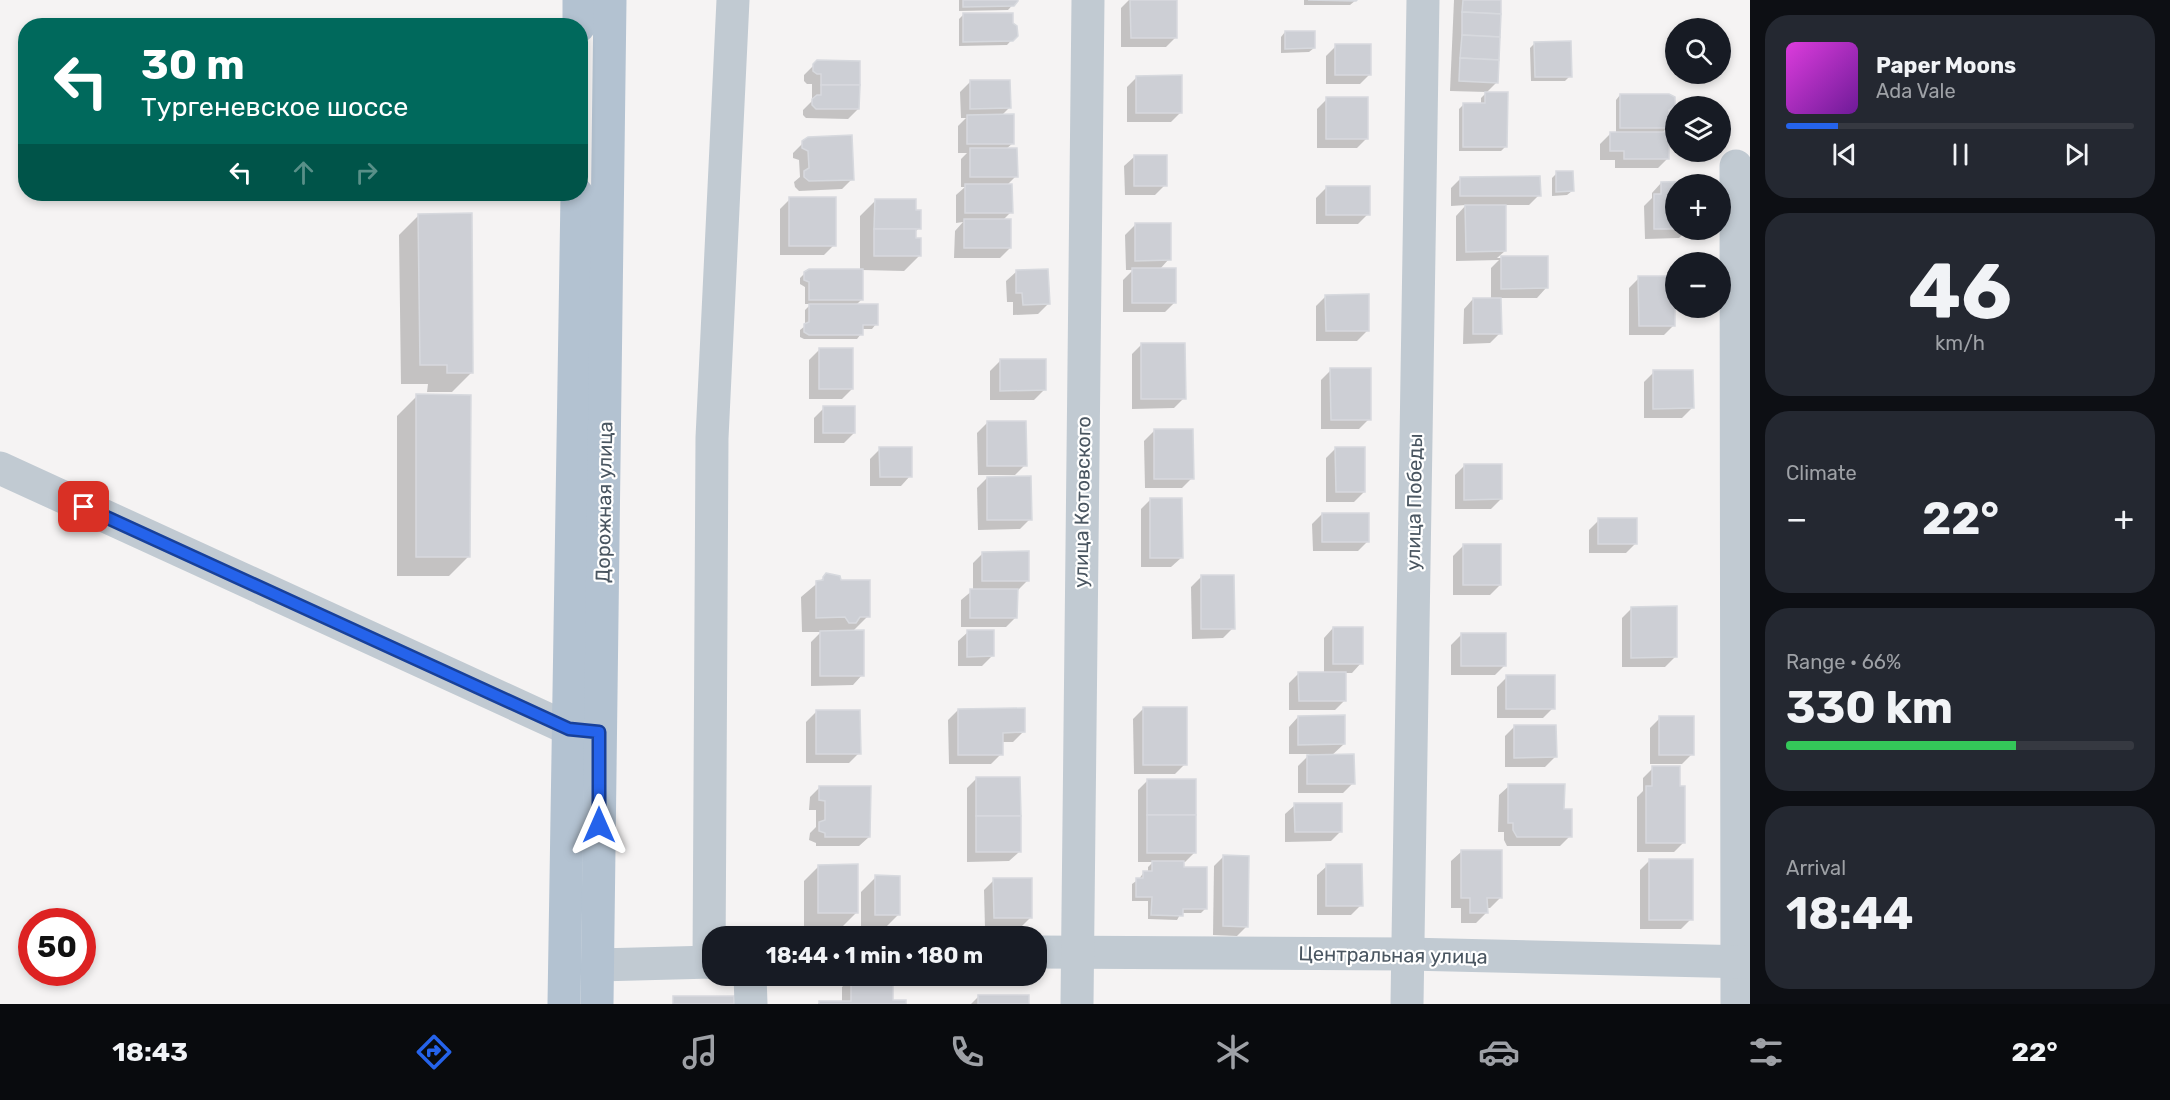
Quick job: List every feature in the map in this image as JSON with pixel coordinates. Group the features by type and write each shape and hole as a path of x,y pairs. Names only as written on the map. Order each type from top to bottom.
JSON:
{"main road":[{"path":"579,0 579,18"},
{"name":"Дорожная улица","path":"564,1004 606,414 610,0"},
{"name":"Дорожная улица","path":"578,201 584,731 598,965 597,1004"}],"street":[{"path":"711,926 712,438 733,0"},
{"name":"улица Котовского","path":"1077,1004 1088,0"},
{"name":"улица Победы","path":"1407,1004 1423,0"},
{"path":"1736,166 1743,962 1737,1004"},
{"path":"0,468 584,731"},
{"name":"Центральная улица","path":"1047,952 1407,954 1743,962"},
{"path":"598,965 702,962"},
{"path":"750,986 751,1004"}],"building":[{"path":"963,0 1018,1 1014,6 963,7"},
{"path":"1130,0 1177,0 1177,38 1131,38"},
{"path":"1308,0 1357,0 1356,1"},
{"path":"1463,0 1501,0 1501,14 1462,12"},
{"path":"1462,12 1501,14 1500,37 1462,35"},
{"path":"963,13 1013,13 1013,23 1017,26 1018,36 1013,41 963,42"},
{"path":"1285,31 1315,31 1315,48 1285,49"},
{"path":"1462,35 1500,37 1499,60 1460,58"},
{"path":"1571,41 1572,77 1535,77 1534,42"},
{"path":"1335,44 1371,44 1371,75 1335,75"},
{"path":"1460,58 1499,60 1498,83 1459,81"},
{"path":"817,60 860,61 860,85 821,85 821,74 813,71 813,64"},
{"path":"1182,75 1182,113 1136,113 1136,76"},
{"path":"970,80 1010,80 1011,108 970,109"},
{"path":"821,85 860,85 859,109 816,109 812,105 812,99 821,95"},
{"path":"1485,92 1508,92 1507,147 1463,147 1463,103 1485,103"},
{"path":"1620,94 1669,94 1673,96 1665,96 1665,128 1620,128"},
{"path":"1326,97 1368,97 1368,139 1326,139"},
{"path":"1014,114 1014,144 967,144 967,115"},
{"path":"1610,132 1665,132 1665,159 1624,159 1624,151 1610,151"},
{"path":"852,135 854,180 809,181 804,177 804,171 809,168 808,151 802,148 802,141 808,137"},
{"path":"970,148 1017,148 1018,177 970,177"},
{"path":"1134,155 1167,155 1167,186 1134,186"},
{"path":"1556,171 1573,171 1574,191 1556,192"},
{"path":"1540,176 1541,196 1460,196 1460,177"},
{"path":"1661,182 1665,182 1665,229 1654,229 1654,194 1661,194"},
{"path":"965,184 1012,184 1013,213 965,213"},
{"path":"1326,186 1370,186 1370,215 1326,215"},
{"path":"789,197 836,197 836,246 789,246"},
{"path":"875,199 916,199 916,210 921,210 921,229 874,229"},
{"path":"1465,205 1506,205 1506,251 1466,252"},
{"path":"472,213 473,373 447,373 447,365 420,365 418,214"},
{"path":"964,219 1011,219 1011,248 964,248"},
{"path":"1135,223 1171,223 1171,260 1135,261"},
{"path":"874,229 916,229 916,238 921,238 921,256 874,256"},
{"path":"1501,256 1548,256 1548,288 1501,289"},
{"path":"1132,268 1176,268 1176,303 1132,303"},
{"path":"809,269 863,269 863,300 809,300 809,282 804,280 804,272"},
{"path":"1048,269 1050,304 1023,305 1022,293 1016,293 1016,270"},
{"path":"1638,276 1665,276 1665,318 1675,318 1675,326 1639,326"},
{"path":"1369,294 1369,331 1326,331 1325,295"},
{"path":"1473,298 1501,298 1502,334 1473,334"},
{"path":"809,304 878,304 878,325 863,325 863,335 809,335 804,332 804,324 809,322"},
{"path":"1141,343 1185,343 1186,399 1141,399"},
{"path":"819,348 853,348 853,389 819,389"},
{"path":"1000,359 1046,359 1046,390 1000,391"},
{"path":"1330,368 1371,368 1371,420 1331,420"},
{"path":"1653,370 1693,370 1694,408 1653,409"},
{"path":"416,394 471,395 470,557 416,557"},
{"path":"823,406 855,406 855,433 823,433"},
{"path":"987,421 1026,421 1027,466 987,466"},
{"path":"1154,429 1193,429 1194,479 1154,479"},
{"path":"879,447 912,447 912,477 880,477"},
{"path":"1335,447 1365,447 1365,492 1336,492"},
{"path":"1464,464 1502,464 1502,499 1464,500"},
{"path":"1031,476 1032,520 987,520 987,477"},
{"path":"1150,498 1182,498 1183,558 1150,558"},
{"path":"1322,513 1369,513 1369,542 1322,542"},
{"path":"1598,518 1637,518 1637,544 1598,544"},
{"path":"1463,544 1501,544 1501,585 1463,585"},
{"path":"1029,551 1029,581 982,581 982,552"},
{"path":"826,573 840,576 841,580 870,580 870,617 860,617 856,623 849,623 845,617 816,618 816,581 823,580"},
{"path":"1201,575 1234,575 1235,629 1201,629"},
{"path":"970,589 1018,589 1017,618 970,618"},
{"path":"1677,606 1677,657 1631,658 1631,607"},
{"path":"1333,627 1363,627 1363,664 1333,664"},
{"path":"864,630 864,676 820,676 820,631"},
{"path":"967,630 994,630 994,656 967,657"},
{"path":"1461,633 1506,633 1506,666 1461,666"},
{"path":"1298,672 1346,672 1346,701 1299,701"},
{"path":"1506,675 1555,675 1555,709 1506,709"},
{"path":"1143,707 1187,707 1187,765 1143,765"},
{"path":"1025,708 1025,732 1003,733 1003,755 958,755 958,709"},
{"path":"816,710 860,710 861,754 816,754"},
{"path":"1345,715 1345,744 1298,745 1298,716"},
{"path":"1659,716 1694,716 1694,755 1659,755"},
{"path":"1514,725 1556,725 1557,757 1514,758"},
{"path":"1354,754 1355,784 1307,784 1307,755"},
{"path":"1652,766 1680,766 1680,786 1685,786 1685,843 1646,843 1646,786 1652,786"},
{"path":"976,777 1020,777 1021,816 976,816"},
{"path":"1147,779 1196,779 1196,815 1147,815"},
{"path":"1508,784 1565,784 1564,809 1572,809 1572,837 1517,837 1513,830 1513,823 1508,823"},
{"path":"819,786 871,786 870,837 825,837 825,833 819,831 819,822 825,820 825,801 819,800"},
{"path":"1294,803 1342,803 1342,832 1295,832"},
{"path":"1147,815 1196,815 1196,853 1147,853"},
{"path":"976,816 1021,816 1021,852 976,852"},
{"path":"1461,850 1502,850 1502,898 1487,898 1488,913 1470,913 1470,898 1461,898"},
{"path":"1223,855 1249,856 1248,927 1223,926"},
{"path":"1649,859 1693,859 1693,920 1649,920"},
{"path":"1152,861 1184,861 1184,867 1207,867 1207,909 1183,909 1183,916 1151,915 1152,897 1136,897 1136,878 1143,878 1143,871 1152,871"},
{"path":"858,864 858,913 818,913 818,865"},
{"path":"1326,864 1362,864 1363,906 1326,906"},
{"path":"875,875 900,876 900,915 875,915"},
{"path":"993,878 1032,878 1032,918 994,918"},
{"path":"851,986 893,986 893,1000 906,1000 906,1004 819,1004 819,1001 851,1001"},
{"path":"978,995 1029,995 1029,1004 978,1004"},
{"path":"673,996 734,996 734,1004 673,1004"}],"route":[{"path":"84,507 569,729 599,732 599,825"}]}
